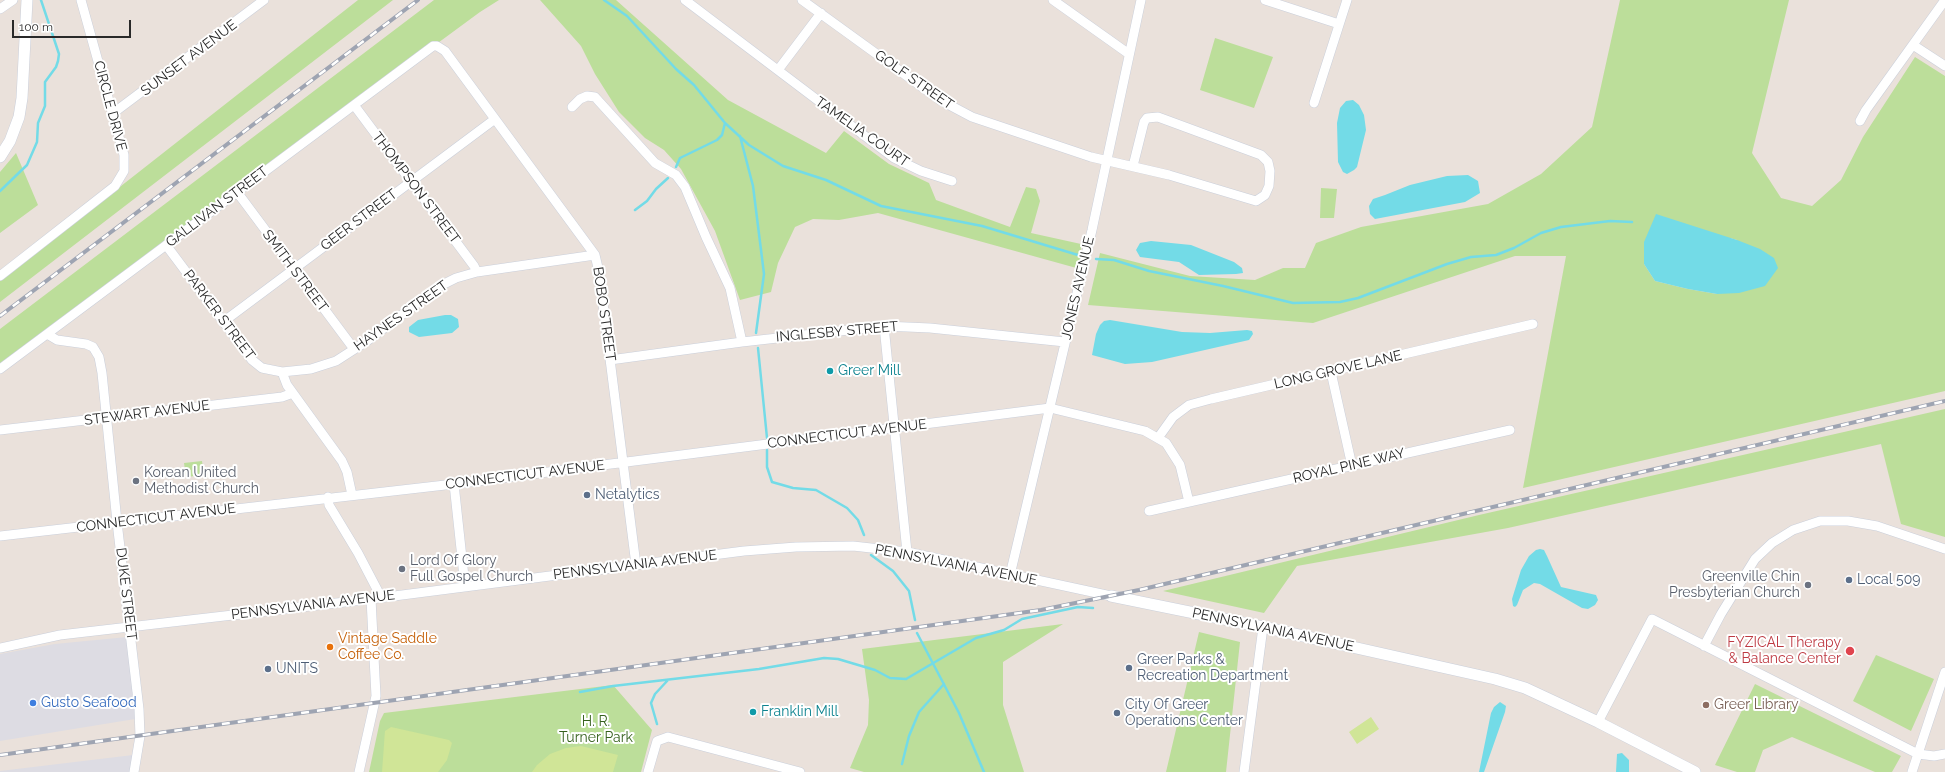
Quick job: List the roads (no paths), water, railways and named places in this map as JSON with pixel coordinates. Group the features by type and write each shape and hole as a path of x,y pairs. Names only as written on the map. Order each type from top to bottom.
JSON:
{"street":[{"path":"0,9 13,0"},
{"path":"0,158 10,141 19,117 22,98 27,0"},
{"name":"CIRCLE DRIVE","path":"0,276 119,181 124,171 125,162 81,0"},
{"name":"SUNSET AVENUE","path":"112,114 264,0"},
{"name":"TAMELIA COURT","path":"685,0 894,158 921,171 952,181"},
{"name":"GOLF STREET","path":"802,0 924,90 952,108 1008,130 1091,157 1133,166 1256,201 1265,195 1269,186 1269,166 1268,162 1261,154 1158,117 1148,118 1144,122 1133,166"},
{"path":"1053,0 1129,54"},
{"name":"JONES AVENUE","path":"1010,575 1107,160 1141,0"},
{"path":"1265,0 1339,24"},
{"path":"1314,103 1347,0"},
{"path":"1860,121 1866,110 1945,0"},
{"path":"778,70 821,13"},
{"path":"1913,45 1945,66"},
{"name":"GALLIVAN STREET","path":"0,369 433,46"},
{"name":"BOBO STREET","path":"433,46 440,47 445,51 595,255 599,272 636,565"},
{"path":"572,108 580,99 587,96 595,97 655,163 676,175 685,187 730,288 742,342"},
{"name":"THOMPSON STREET","path":"354,105 477,272"},
{"name":"GEER STREET","path":"223,322 495,119"},
{"name":"SMITH STREET","path":"237,192 354,349"},
{"name":"PARKER STREET","path":"166,245 256,364 267,370 282,372"},
{"name":"HAYNES STREET","path":"282,372 303,371 336,361 440,286 456,278 477,272 595,255"},
{"name":"LONG GROVE LANE","path":"1158,438 1173,417 1189,406 1211,399 1533,324"},
{"path":"884,326 907,552"},
{"name":"INGLESBY STREET","path":"610,360 742,342 884,326 930,328 1065,342"},
{"name":"DUKE STREET","path":"47,334 57,340 86,344 92,347 99,357 107,418 140,727 134,772"},
{"path":"282,372 293,393 342,461 347,472 352,495"},
{"path":"1331,372 1352,466"},
{"name":"STEWART AVENUE","path":"0,430 282,397 293,393"},
{"path":"1050,408 1145,431 1166,443 1180,466 1189,502"},
{"name":"CONNECTICUT AVENUE","path":"0,536 328,497 454,484 1050,408"},
{"name":"ROYAL PINE WAY","path":"1149,511 1510,430"},
{"path":"454,484 465,586"},
{"path":"328,497 328,505 358,553 381,597"},
{"path":"1704,646 1721,614 1755,559 1772,543 1793,530 1820,522 1848,520 1877,526 1945,549"},
{"name":"PENNSYLVANIA AVENUE","path":"0,648 60,635 381,597 744,551 796,547 853,546 907,552 1010,575 1263,627 1495,679 1525,688 1598,722 1695,772"},
{"path":"359,772 376,696 371,598"},
{"path":"1598,722 1652,619 1918,754 1934,756 1945,754"},
{"path":"1244,772 1263,627"},
{"path":"1912,772 1945,672"},
{"path":"648,772 657,741 668,737 800,772"}],"water":[{"path":"1353,100 1359,105 1364,115 1366,130 1357,167 1347,174 1343,172 1338,162 1337,123 1340,108 1346,101"},
{"path":"1468,175 1478,181 1480,193 1465,202 1375,219 1370,214 1369,206 1373,199 1410,185 1447,176"},
{"path":"1656,214 1760,249 1774,258 1778,268 1765,286 1739,293 1717,294 1655,281 1644,264 1644,242"},
{"path":"1151,241 1191,245 1234,262 1242,268 1243,273 1199,275 1179,262 1140,257 1136,250 1140,243"},
{"path":"451,315 458,319 459,327 452,333 419,337 409,332 409,327 418,320"},
{"path":"1110,320 1182,332 1210,333 1247,330 1252,331 1253,334 1249,340 1152,362 1125,364 1092,355 1096,334 1100,325 1104,321"},
{"path":"1536,550 1544,550 1561,587 1596,595 1598,600 1595,605 1588,609 1582,608 1540,584 1534,583 1523,590 1517,605 1515,607 1513,606 1512,599 1521,570 1529,556"},
{"path":"1500,702 1506,706 1505,712 1484,772 1479,772 1491,713 1494,707"},
{"path":"1622,753 1629,760 1629,772 1616,772 1617,754"}],"waterway":[{"path":"0,191 27,165 37,142 38,123 45,106 45,82 56,67 58,61 59,54 41,0"},
{"path":"604,0 627,16 676,69 694,85 725,123 749,145 783,166 826,180 881,206 982,226 1078,255"},
{"path":"676,167 680,158 717,140 722,135 725,123"},
{"path":"740,136 753,186 764,274 756,333"},
{"path":"635,210 647,201 656,189 668,178"},
{"path":"1096,259 1114,260 1149,271 1223,286 1293,303 1340,302 1358,298 1447,264 1471,257 1496,255 1514,248 1541,233 1561,227 1610,221 1632,222"},
{"path":"758,348 767,438"},
{"path":"767,450 767,467 772,482 793,488 816,490 847,508 858,520 864,535"},
{"path":"871,555 893,571 909,591 915,620"},
{"path":"580,692 613,686 759,669 824,658 838,659 875,670 890,678 906,679 976,638 1004,630 1022,619 1078,607 1093,608"},
{"path":"917,633 959,713 984,772"},
{"path":"657,724 651,703 655,694 668,680"},
{"path":"902,764 909,736 919,712 944,684"}],"railway":[{"path":"0,316 418,0"},
{"path":"0,755 1041,610 1139,590 1945,401"}],"place":[{"name":"Greer Mill","path":"830,371"},
{"name":"Korean United Methodist Church","path":"136,481"},
{"name":"Netalytics","path":"587,495"},
{"name":"Lord Of Glory Full Gospel Church","path":"402,569"},
{"name":"Local 509","path":"1849,580"},
{"name":"Greenville Chin Presbyterian Church","path":"1808,585"},
{"name":"Vintage Saddle Coffee Co.","path":"330,647"},
{"name":"FYZICAL Therapy & Balance Center","path":"1850,651"},
{"name":"Greer Parks & Recreation Department","path":"1129,668"},
{"name":"UNITS","path":"268,669"},
{"name":"Gusto Seafood","path":"33,703"},
{"name":"Greer Library","path":"1706,705"},
{"name":"Franklin Mill","path":"753,712"},
{"name":"City Of Greer Operations Center","path":"1117,713"}],"park label":[{"name":"H. R. Turner Park","path":"596,730"}]}
